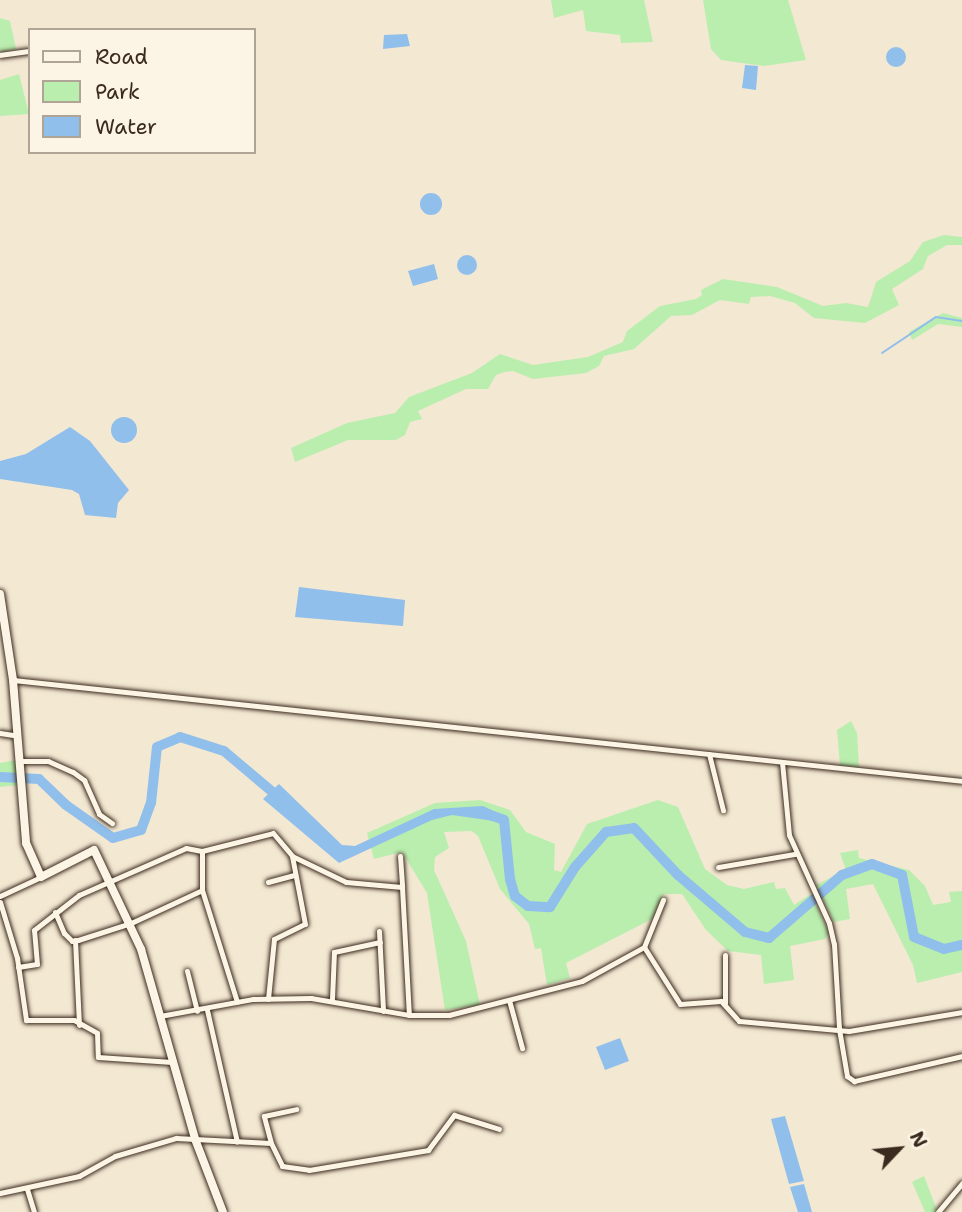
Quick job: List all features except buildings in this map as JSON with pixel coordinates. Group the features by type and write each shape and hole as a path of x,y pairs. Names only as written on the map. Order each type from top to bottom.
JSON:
{"street":[{"path":"0,55 28,51"},
{"path":"0,596 13,680 26,843 41,877"},
{"path":"13,680 962,781"},
{"path":"0,733 18,736"},
{"path":"709,754 723,810"},
{"path":"20,764 48,761 73,772 84,780 99,814 113,823"},
{"path":"782,762 789,835 795,854 829,923 838,969 839,1029 847,1076 854,1081 962,1056"},
{"path":"18,967 37,964 34,930 55,912 109,880 186,848 202,851 273,833 292,856 346,881 402,887"},
{"path":"0,897 94,849 131,923 195,1139 223,1212"},
{"path":"202,851 202,890 237,1002"},
{"path":"718,867 795,854"},
{"path":"268,999 274,939 305,924 292,856"},
{"path":"400,856 409,1015"},
{"path":"268,882 295,875"},
{"path":"55,912 64,933 75,940 131,923 202,890"},
{"path":"160,1016 268,999 332,999 409,1015 449,1015 582,981 644,947 663,900"},
{"path":"0,902 18,967 26,1020 74,1020 97,1033 98,1057 172,1062"},
{"path":"379,931 383,1011"},
{"path":"75,940 79,1025"},
{"path":"332,999 334,952 380,942"},
{"path":"644,947 680,1004 725,1003"},
{"path":"724,955 725,1003 739,1021 849,1031 962,1012"},
{"path":"187,971 197,1011"},
{"path":"509,1000 522,1048"},
{"path":"207,1010 237,1142"},
{"path":"296,1109 264,1116 271,1143 282,1166 309,1170 428,1150 454,1115 499,1129"},
{"path":"0,1193 79,1176 134,1149 176,1138 271,1143"},
{"path":"938,1212 962,1183"},
{"path":"27,1189 34,1212"}],"green space":[{"path":"551,0 644,0 653,42 621,43 620,35 586,31 583,10 554,18"},
{"path":"703,0 788,0 806,60 764,66 721,60 711,49"},
{"path":"0,18 10,21 16,49 0,52"},
{"path":"19,74 28,114 0,116 0,80"},
{"path":"944,235 962,237 962,245 947,245 928,256 923,269 892,289 899,305 865,323 814,318 795,303 770,296 751,297 749,304 720,300 692,315 671,316 634,349 604,356 599,366 586,373 533,379 513,371 504,372 496,375 488,389 466,389 418,411 422,419 410,422 405,435 396,440 348,440 295,462 291,448 347,423 395,413 409,397 472,373 500,354 533,365 588,357 623,342 627,331 660,306 696,299 702,295 701,290 723,279 777,287 823,306 846,303 868,307 876,282 910,261 923,242"},
{"path":"943,313 962,318 962,327 938,324 912,340 909,332"},
{"path":"851,721 857,733 859,768 840,765 837,730"},
{"path":"16,760 19,785 0,787 0,763"},
{"path":"480,800 510,810 526,832 555,844 554,870 561,872 587,824 658,800 678,807 705,869 727,885 744,889 774,882 776,889 785,888 794,905 811,894 829,933 825,939 790,946 794,980 764,984 761,955 728,951 706,930 682,894 664,894 652,919 566,963 570,978 547,985 541,948 535,949 529,924 500,889 478,836 472,831 444,832 449,848 435,857 434,870 466,941 480,1005 445,1010 427,893 402,852 374,859 367,833 435,803"},
{"path":"858,850 859,858 909,870 925,886 933,905 951,902 949,892 962,891 962,972 917,983 913,965 873,884 846,889 850,919 834,922 816,885 846,870 840,853"},
{"path":"924,1176 936,1212 925,1212 912,1182"}],"water":[{"path":"407,34 410,46 383,49 384,35"},
{"path":"896,47 903,50 906,57 903,64 896,67 889,64 886,57 889,50"},
{"path":"745,65 758,66 756,90 742,88"},
{"path":"431,193 439,196 442,204 439,212 431,215 423,212 420,204 423,196"},
{"path":"467,255 474,258 477,265 474,272 467,275 460,272 457,265 460,258"},
{"path":"434,264 438,279 413,286 408,271"},
{"path":"124,417 133,421 137,430 133,439 124,443 115,439 111,430 115,421"},
{"path":"70,427 90,441 129,490 118,503 116,518 85,515 79,494 72,490 0,479 0,461 26,454"},
{"path":"299,587 405,600 403,626 295,617"},
{"path":"279,784 342,845 355,846 434,809 483,806 500,814 494,821 452,815 432,820 339,863 263,799"},
{"path":"620,1038 629,1061 605,1070 596,1047"},
{"path":"785,1116 804,1181 789,1184 771,1119"},
{"path":"804,1184 812,1212 798,1212 790,1187"}],"waterway":[{"path":"882,353 936,317 962,321"},
{"path":"0,777 39,779 66,805 113,838 141,830 151,803 157,747 180,737 224,751 282,800"},
{"path":"484,813 504,820 510,879 515,896 528,906 550,907 575,867 606,832 634,828 678,875 745,932 769,938 842,875 872,864 902,875 914,937 944,949 962,945"}]}
